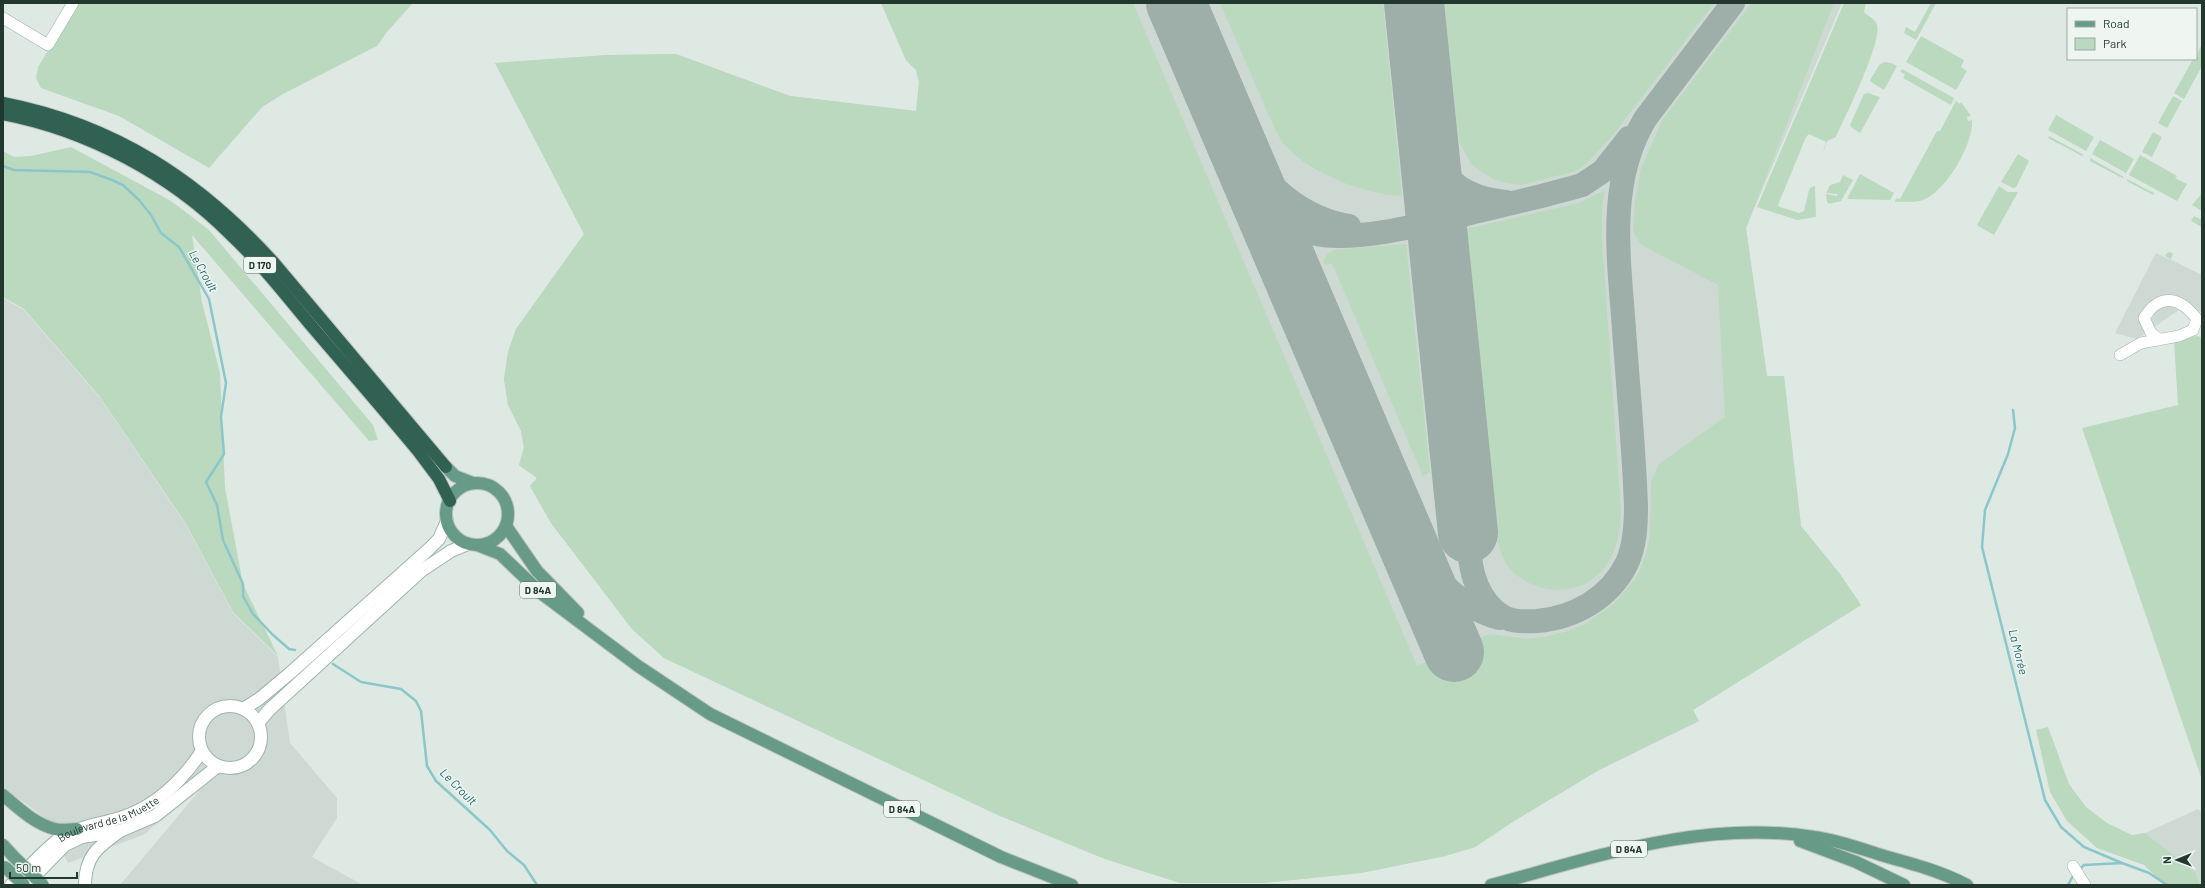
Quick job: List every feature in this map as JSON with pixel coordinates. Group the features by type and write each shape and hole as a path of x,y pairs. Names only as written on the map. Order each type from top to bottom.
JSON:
{"highway":[{"name":"D 170","path":"3,103 39,111 125,144 180,177 206,197 252,239 275,264 446,467"},
{"name":"D 170","path":"3,114 68,132 112,151 177,189 208,213 244,247 418,451 439,479 450,501"}],"main road":[{"name":"D 170","path":"446,467 455,476 473,484"},
{"path":"243,709 259,699 289,674 429,550 439,539 447,521 450,501 459,490 473,484 482,484 499,492 508,508 506,526 494,540 451,551 421,571 269,710 258,723"},
{"path":"447,521 455,535 473,545"},
{"name":"D 84A","path":"506,526 537,571 601,637"},
{"name":"D 84A","path":"473,545 500,554 542,594 638,666 710,714 1001,857 1072,885"},
{"path":"235,706 243,709 258,723 261,737 255,755 248,762 239,767 228,768 218,766 209,760 202,751 198,737 199,730 206,716 220,707 235,706"},
{"name":"Boulevard de la Muette","path":"11,885 62,837 77,829 122,818 159,799 188,772 202,751"},
{"name":"Boulevard de la Muette","path":"25,885 65,845 82,837 120,831 155,816 218,766"},
{"path":"3,795 28,816 56,830 77,829"},
{"path":"85,885 85,872 90,859 100,845 120,831"},
{"name":"D 84A","path":"1491,885 1673,838 1730,832 1770,833 1816,837 1856,847 1922,867 1967,885"},
{"name":"D 84A","path":"1770,833 1814,845 1868,867 1904,885"},
{"path":"3,845 43,885"},
{"path":"4,866 25,885"}],"street":[{"path":"3,18 48,45 73,3"},
{"path":"2120,355 2141,343 2179,336 2193,330 2199,325 2197,319 2190,310 2179,303 2165,299 2160,300 2148,311 2144,318 2151,333 2159,339"},
{"path":"2073,866 2082,880"}],"shaded area":[{"path":"881,3 1842,3 1746,228 1767,376 1784,376 1801,526 1840,574 1861,605 1693,710 1699,721 1599,770 1514,821 1475,847 1445,856 1361,873 1263,883 1180,883 1105,859 1000,816 664,658 632,629 551,523 530,486 537,478 519,465 524,448 521,431 508,405 504,379 508,352 516,329 584,234 495,63 608,55 676,54 790,96 916,111 919,82 916,70 906,60"},
{"path":"2156,253 2202,275 2202,312 2186,305 2137,339 2115,333"},
{"path":"3,298 24,310 100,398 186,525 233,613 278,657 290,743 337,798 337,818 312,857 363,885 120,885 200,790 143,835 68,863 44,817 3,787"},
{"path":"2198,809 2202,813 2202,885 2200,885 2196,873 2145,833"}],"green space":[{"path":"77,3 413,3 387,32 377,46 283,94 262,107 209,168 119,116 41,88 36,78 38,67"},
{"path":"881,3 1133,3 1417,666 1489,634 1527,639 1545,637 1568,631 1585,624 1615,603 1638,575 1647,551 1650,534 1651,482 1659,464 1725,417 1718,285 1640,244 1633,231 1635,203 1641,168 1663,119 1752,3 1834,3 1746,228 1767,376 1784,376 1801,526 1840,574 1861,605 1693,710 1699,721 1599,770 1514,821 1475,847 1445,856 1361,873 1263,883 1180,883 1105,859 1000,816 664,658 632,629 551,523 530,486 537,478 519,465 524,448 521,431 508,405 504,379 508,352 516,329 584,234 495,63 608,55 676,54 790,96 916,111 919,82 916,70 906,60"},
{"path":"1220,3 1383,3 1402,196 1387,195 1371,191 1338,180 1321,172 1293,154 1280,139 1274,127"},
{"path":"1444,3 1714,3 1614,134 1586,164 1576,171 1521,185 1493,179 1472,165 1459,142"},
{"path":"1844,3 1866,3 1864,12 1876,23 1877,34 1869,63 1854,98 1836,137 1827,141 1822,157 1826,142 1809,134 1806,137 1778,205 1799,213 1804,211 1809,190 1811,187 1815,186 1816,217 1797,220 1757,207"},
{"path":"1931,3 1936,3 1916,40 1904,33 1906,27 1915,32"},
{"path":"1921,36 1964,60 1961,67 1967,71 1956,90 1906,62"},
{"path":"2200,47 2202,48 2202,66 2184,99 2174,93 2192,60 2197,60"},
{"path":"1885,62 1897,66 1884,90 1870,80 1880,64"},
{"path":"1902,69 1954,98 1951,105 1903,78 1905,74 1900,72"},
{"path":"1868,93 1880,97 1860,133 1850,125 1864,94"},
{"path":"2173,96 2182,101 2167,128 2158,123"},
{"path":"1956,101 1960,104 1961,102 1971,116 1967,117 1968,121 1972,120 1968,141 1957,166 1941,187 1932,195 1920,201 1895,202 1896,198 1900,199 1937,131 1940,131"},
{"path":"2056,115 2094,137 2086,151 2048,130"},
{"path":"2153,132 2162,137 2152,157 2142,152"},
{"path":"2049,136 2084,155 2082,156 2048,138"},
{"path":"2100,140 2134,159 2126,173 2092,154"},
{"path":"71,147 171,201 209,230 373,425 378,440 369,441 192,235 202,302 220,373 225,488 243,584 278,656 233,612 186,524 100,397 24,309 3,297 3,151 14,157 31,156"},
{"path":"2018,154 2029,161 2016,187 2013,188 2001,182"},
{"path":"2140,155 2177,176 2175,178 2187,184 2177,201 2129,175"},
{"path":"2090,158 2124,177 2122,178 2090,161"},
{"path":"1860,174 1894,193 1890,200 1847,199"},
{"path":"1843,175 1853,180 1841,201 1829,204 1827,202 1826,194 1837,196 1837,194 1826,193 1830,185 1840,182"},
{"path":"2127,179 2154,193 2153,195 2127,181"},
{"path":"1999,186 2008,192 2018,192 1994,235 1977,225"},
{"path":"1605,190 1602,207 1602,239 1621,513 1620,528 1612,555 1605,567 1596,577 1585,584 1573,588 1560,590 1547,589 1535,586 1523,580 1513,572 1502,555 1498,543 1466,229 1579,203"},
{"path":"2202,193 2202,211 2192,205"},
{"path":"2194,216 2202,220 2202,227 2191,221"},
{"path":"1406,244 1430,472 1423,476 1332,263 1325,265 1323,261 1328,253 1332,252 1332,250"},
{"path":"2168,252 2173,253 2171,259 2202,277 2165,256"},
{"path":"2196,336 2202,337 2202,780 2082,428 2178,405 2174,342"},
{"path":"2048,727 2069,784 2086,807 2107,823 2132,835 2145,833 2196,873 2200,885 2165,885 2144,865 2097,848 2067,821 2050,792 2036,730"}],"waterway":[{"name":"Le Croult","path":"3,166 14,170 90,172 123,185 139,200 151,215 161,233 179,247 209,299 226,383 221,417 224,454 206,482 217,505 223,540 243,584 243,596 253,614 272,634 289,649 295,650"},
{"name":"La Morée","path":"2013,410 2015,428 2008,454 1985,510 1982,547 2045,800 2061,827 2084,847 2122,863"},
{"name":"Le Croult","path":"333,664 361,682 401,689 416,701 421,711 427,766 436,781 490,830 507,851 524,865 537,885"},
{"name":"La Morée","path":"2080,869 2084,865 2122,863 2149,873 2167,885"},
{"name":"Le Croult","path":"2068,885 2074,874"}],"taxiway":[{"path":"1468,533 1469,554 1473,575 1481,594 1487,603 1500,615 1514,620 1537,621 1564,616 1577,611 1601,596 1620,575 1627,563 1632,549 1636,521 1636,507 1618,248 1620,195 1625,169 1633,143 1645,119 1733,3"},
{"path":"1427,137 1441,169 1454,183 1462,189 1478,196 1506,202"},
{"path":"1257,193 1281,218 1295,227 1312,233 1329,236 1348,236 1391,231 1434,222 1582,185 1603,171 1629,138"},
{"path":"1237,144 1259,172 1285,197 1314,215 1331,222 1349,226"},
{"path":"1404,535 1433,573 1456,596 1469,605 1499,618"}],"runway":[{"path":"1176,3 1454,652"},
{"path":"1414,3 1468,533"}]}
